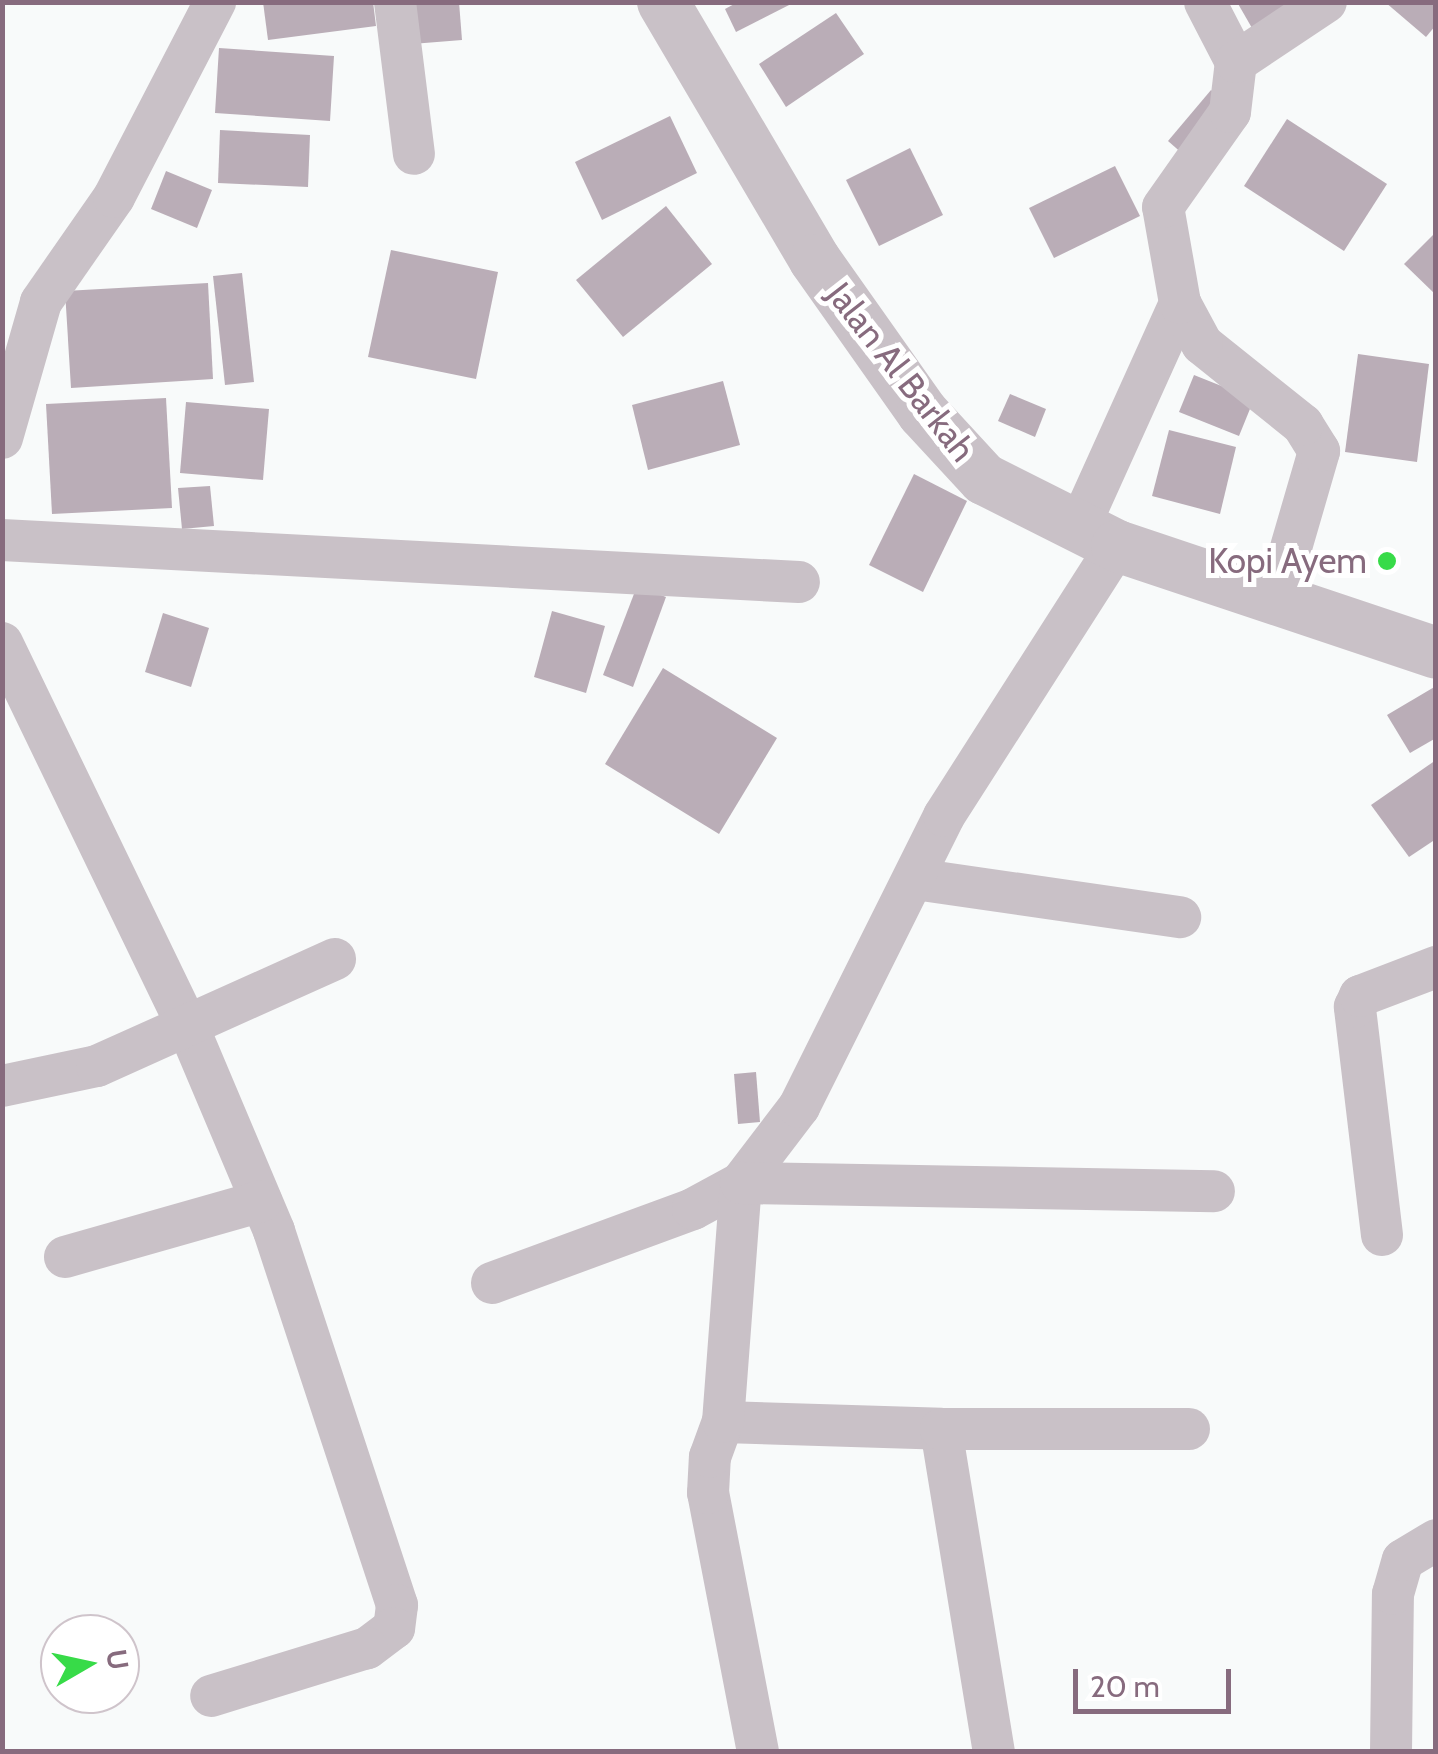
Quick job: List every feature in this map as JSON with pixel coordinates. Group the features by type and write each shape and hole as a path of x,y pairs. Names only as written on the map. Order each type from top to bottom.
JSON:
{"street":[{"path":"2,438 41,302 114,197 214,2"},
{"path":"395,2 414,154"},
{"name":"Jalan Al Barkah","path":"663,2 815,260 924,413 984,479 1098,537 1436,653"},
{"path":"1204,2 1236,62 1230,112 1163,207 1180,302 1202,344 1315,439 1319,451 1277,596"},
{"path":"1236,62 1326,2"},
{"path":"492,1283 722,1197 741,1183 799,1107 944,816 1098,537 1180,302"},
{"path":"2,540 799,582"},
{"path":"2,643 188,1027 261,1201 397,1605 394,1628 367,1648 211,1696"},
{"path":"915,880 1180,917"},
{"path":"2,1086 97,1066 335,959"},
{"path":"1382,1234 1354,1007 1360,996 1436,967"},
{"path":"741,1183 1214,1191"},
{"path":"741,1183 724,1422 710,1457 708,1493 758,1752"},
{"path":"65,1257 261,1201"},
{"path":"724,1422 941,1429 1189,1429"},
{"path":"941,1429 994,1752"},
{"path":"1391,1752 1393,1594 1403,1560 1436,1540"}],"building":[{"path":"263,2 373,2 376,26 268,40"},
{"path":"408,2 459,2 462,40 412,44"},
{"path":"738,2 795,2 736,32 725,9"},
{"path":"1237,2 1311,2 1256,35"},
{"path":"1385,2 1436,2 1436,25 1426,37"},
{"path":"836,13 864,54 786,107 759,64"},
{"path":"219,48 334,56 330,121 215,113"},
{"path":"1211,90 1226,103 1184,155 1168,141"},
{"path":"670,116 697,173 602,220 575,162"},
{"path":"1287,119 1387,184 1344,251 1244,186"},
{"path":"220,130 310,135 308,187 218,183"},
{"path":"910,148 943,215 879,246 846,180"},
{"path":"1115,166 1140,216 1054,258 1029,208"},
{"path":"166,171 212,190 197,228 151,209"},
{"path":"666,206 712,264 623,337 576,280"},
{"path":"1436,232 1436,295 1404,264"},
{"path":"391,250 498,272 476,379 368,357"},
{"path":"242,273 254,382 225,385 213,276"},
{"path":"208,283 213,379 71,388 65,291"},
{"path":"1358,354 1429,364 1417,462 1345,452"},
{"path":"1194,375 1254,399 1239,436 1179,412"},
{"path":"723,381 740,445 648,470 632,405"},
{"path":"1010,394 1046,409 1035,437 998,421"},
{"path":"166,398 172,508 52,514 46,404"},
{"path":"186,402 269,409 263,480 180,473"},
{"path":"1169,430 1236,447 1220,514 1152,496"},
{"path":"914,474 967,501 923,592 869,565"},
{"path":"210,486 214,526 182,529 178,488"},
{"path":"637,586 666,597 633,687 603,675"},
{"path":"552,611 605,626 586,693 534,677"},
{"path":"163,613 209,628 191,687 145,672"},
{"path":"663,668 777,738 719,834 605,764"},
{"path":"1436,686 1436,738 1410,753 1387,715"},
{"path":"1436,760 1436,839 1409,857 1371,805"},
{"path":"756,1072 760,1122 738,1124 734,1074"}],"place":[{"name":"Kopi Ayem","path":"1387,561"}]}
